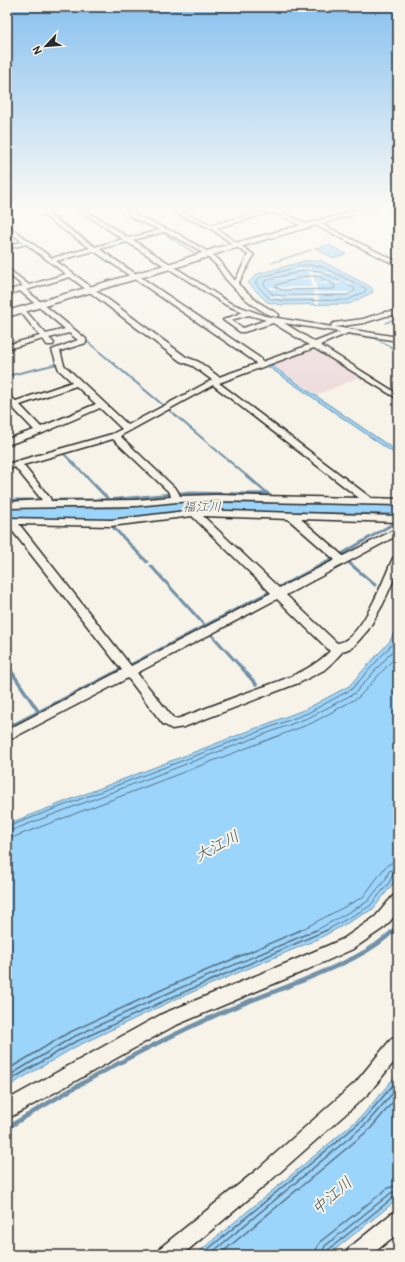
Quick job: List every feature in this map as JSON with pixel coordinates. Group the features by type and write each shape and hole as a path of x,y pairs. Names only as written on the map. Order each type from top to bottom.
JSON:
{"main road":[{"path":"7,314 170,266"}],"street":[{"path":"59,266 183,359 196,364 370,502"},
{"path":"121,266 263,364"},
{"path":"170,266 228,304 247,312 274,320 398,339"},
{"path":"221,266 235,284 264,310 291,322"},
{"path":"235,284 240,279 244,266"},
{"path":"7,270 40,305 83,341 56,350"},
{"path":"7,293 71,275"},
{"path":"22,310 56,350 60,365 76,382 127,429"},
{"path":"247,312 226,320 242,331 274,320"},
{"path":"328,328 337,324 364,321 385,314 398,313"},
{"path":"274,320 398,397"},
{"path":"7,347 46,338 70,330"},
{"path":"7,467 115,436 216,381 348,331"},
{"path":"10,406 76,382"},
{"path":"7,397 10,406 40,431"},
{"path":"7,442 40,431 101,405"},
{"path":"115,436 174,492 177,499"},
{"path":"17,464 47,500 46,504"},
{"path":"7,505 136,503 177,499 216,498 398,502"},
{"path":"9,521 131,672 166,720 172,724 180,723 279,685 308,672 331,658 337,651 279,592 194,513"},
{"path":"9,521 111,523 194,513 398,519"},
{"path":"291,516 338,558"},
{"path":"7,736 131,672 279,592 338,558 398,531"},
{"path":"334,647 341,647 349,644 361,629 378,603 398,558"},
{"path":"7,1110 168,1020 297,967 348,944 380,922 398,901"},
{"path":"167,1255 264,1175 362,1088 398,1044"},
{"path":"356,1255 398,1221"}],"shaded area":[{"path":"311,347 316,348 361,376 317,395 271,364 272,362"}],"water":[{"path":"122,266 127,266 137,273 134,274"},
{"path":"287,266 331,266 371,287 373,292 349,304 282,305 267,302 248,283 257,274"},
{"path":"145,279 398,452 398,456 142,280"},
{"name":"福江川","path":"179,502 398,505 398,514 186,510 113,520 7,518 7,508 119,508"},
{"name":"大江川","path":"398,624 398,873 392,885 373,909 318,939 176,999 75,1047 7,1087 7,824 306,709 349,686 390,641"},
{"name":"中江川","path":"398,1073 398,1199 328,1255 195,1255 361,1117"}],"pier":[{"path":"311,268 313,272 333,272 313,274 315,282 351,283 316,284 317,292 353,292 354,294 318,294 319,304 315,304 314,298 270,298 270,296 314,296 313,289 269,289 269,287 312,287 311,279 267,278 310,278 309,271 286,269"}],"waterway":[{"path":"216,266 228,282"},
{"path":"386,323 398,317"},
{"path":"348,334 375,338 398,351"},
{"path":"83,338 164,406"},
{"path":"62,363 62,351 68,348"},
{"path":"7,376 57,364"},
{"path":"7,402 9,404 7,406"},
{"path":"169,410 248,477"},
{"path":"64,454 86,476"},
{"path":"86,476 109,500"},
{"name":"福江川","path":"180,493 268,494 247,476"},
{"path":"109,500 172,494"},
{"path":"7,500 41,500"},
{"path":"54,500 109,500"},
{"path":"279,587 340,555 391,525"},
{"path":"113,527 147,562"},
{"path":"347,561 375,585"},
{"path":"151,566 205,626"},
{"path":"205,626 271,591"},
{"path":"130,665 205,626"},
{"path":"211,634 248,675"},
{"path":"7,664 14,675"},
{"path":"110,675 121,669"},
{"path":"13,674 38,711"},
{"path":"7,728 112,674"},
{"path":"247,674 256,684"},
{"path":"394,930 398,926"},
{"path":"7,1128 82,1083 133,1055 186,1029 249,1001 344,963 376,945 394,930"}]}
